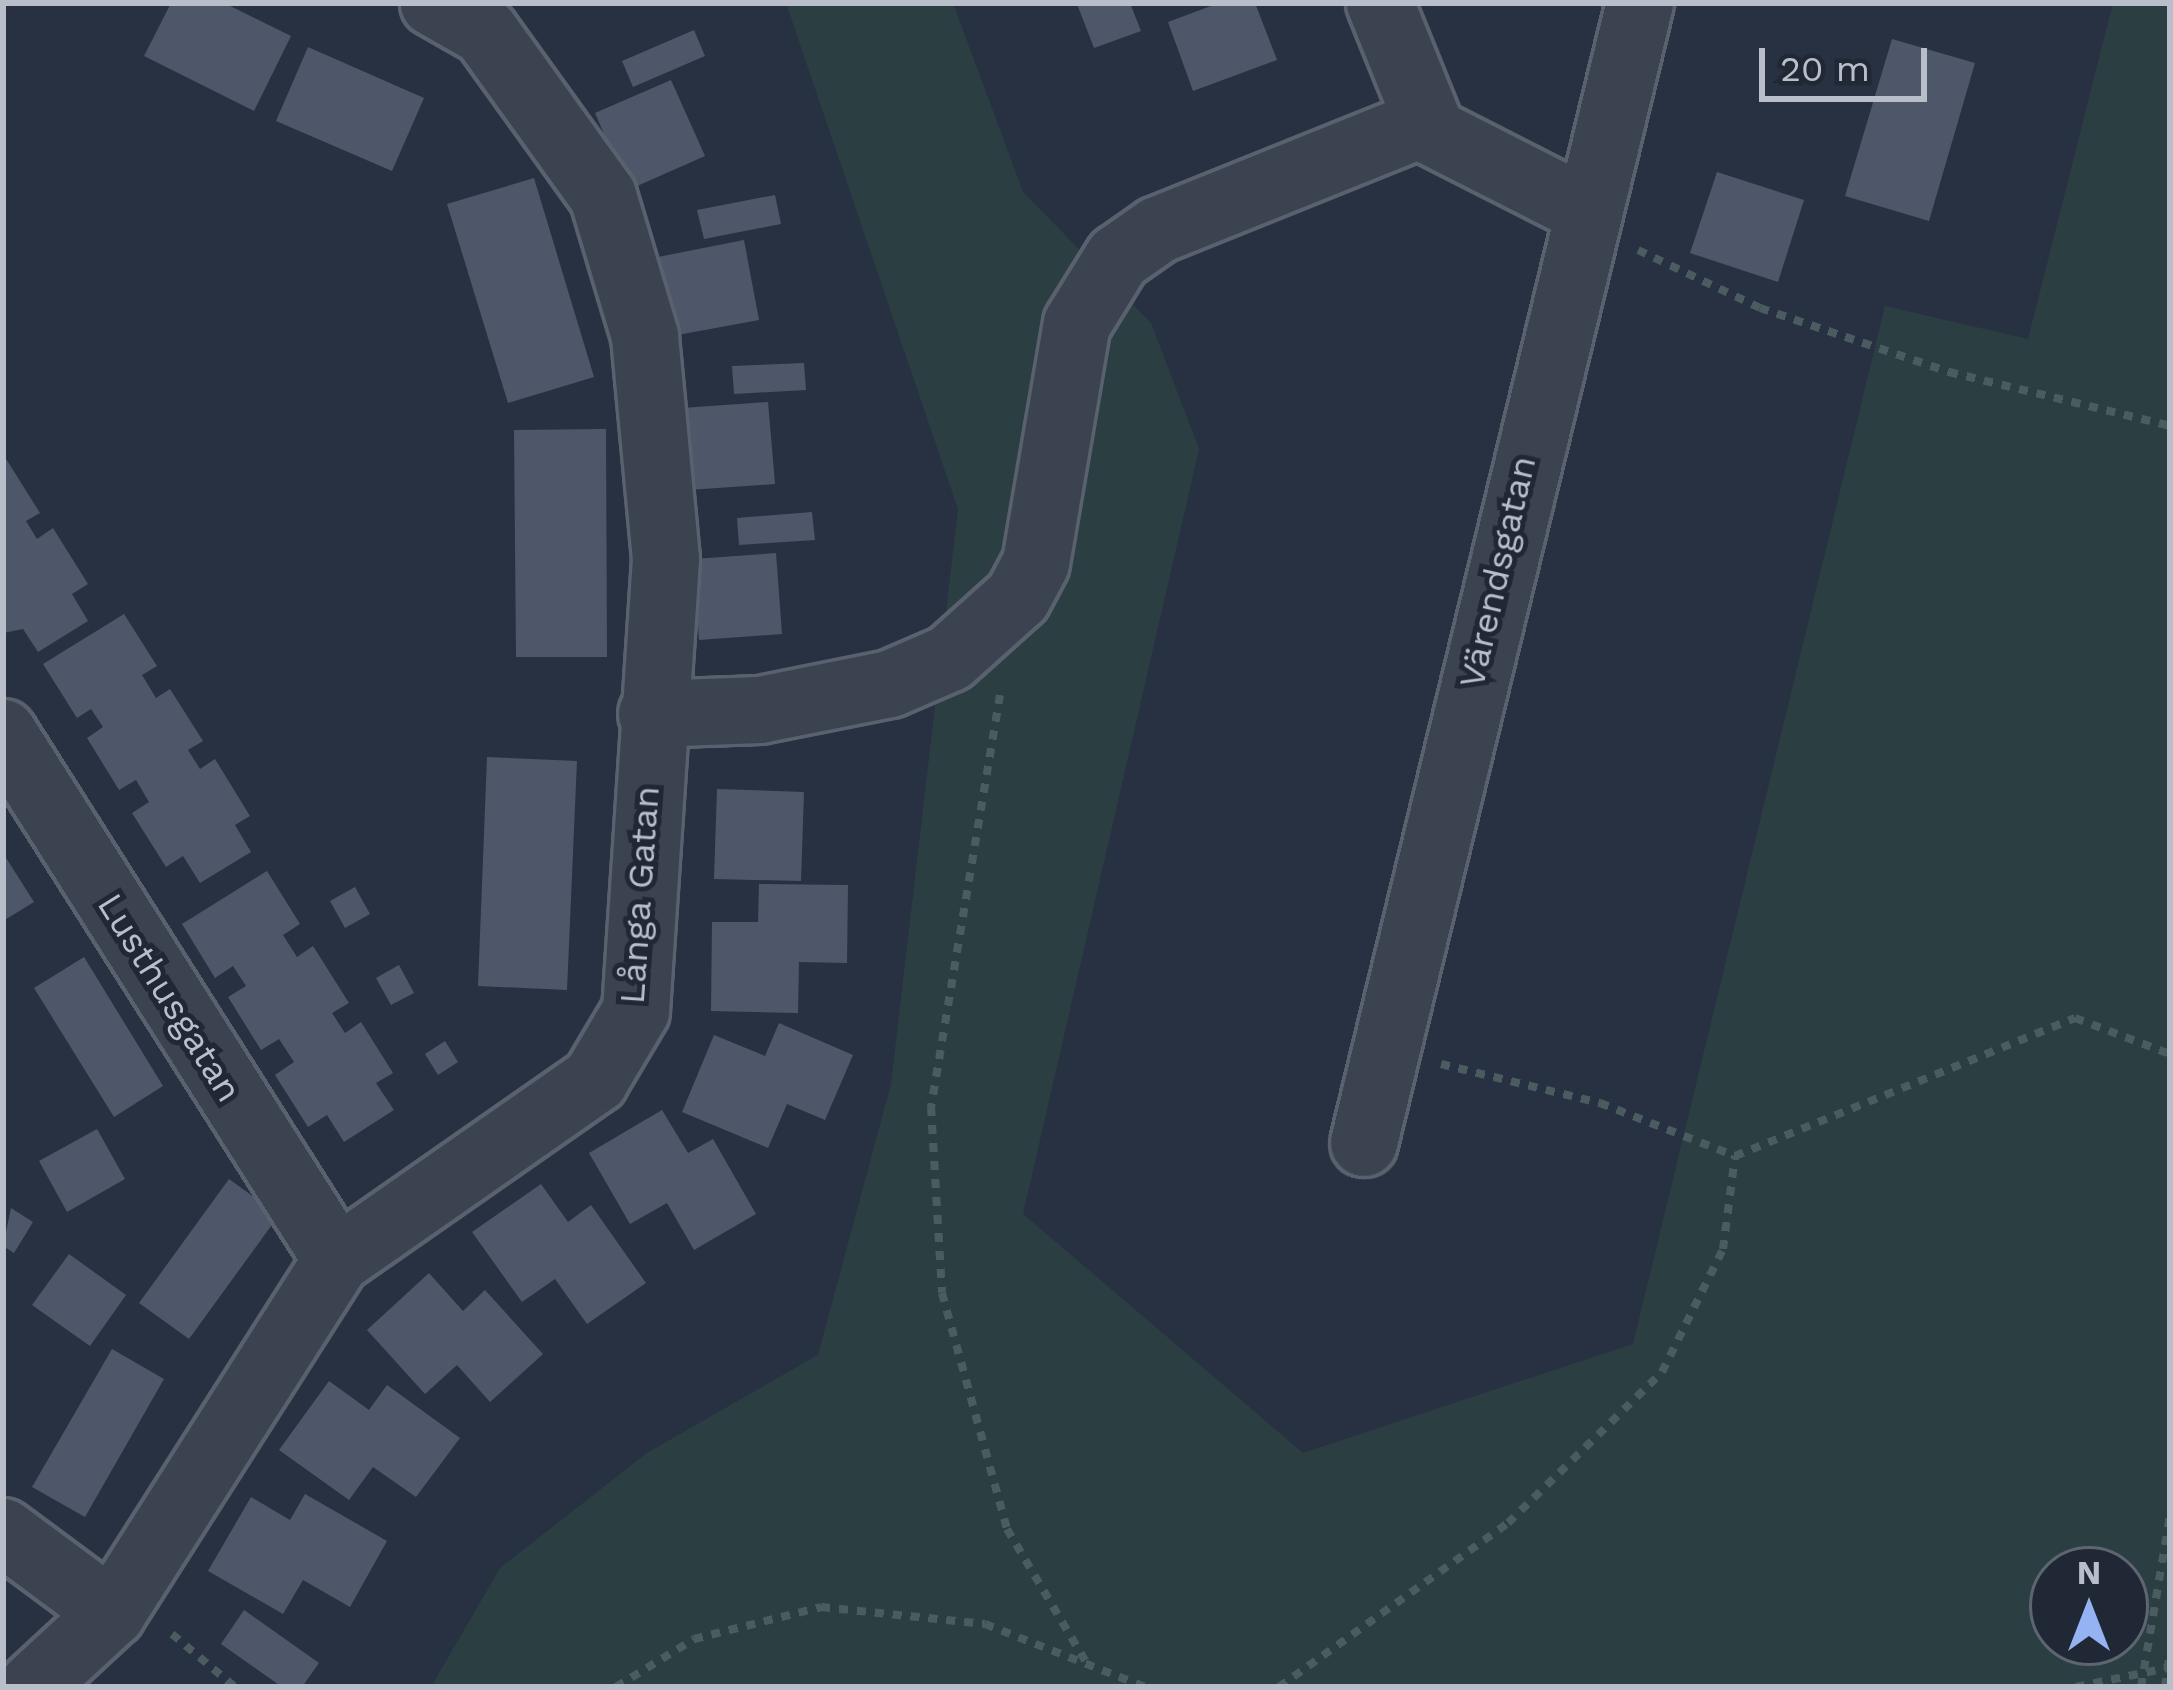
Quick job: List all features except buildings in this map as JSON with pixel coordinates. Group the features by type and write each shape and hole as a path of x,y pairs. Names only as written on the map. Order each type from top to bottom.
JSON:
{"street":[{"path":"1380,3 1426,122 1583,208"},
{"name":"Värendsgatan","path":"1364,1143 1583,208 1640,3"},
{"name":"Långa Gatan","path":"32,1687 112,1613 337,1260 595,1080 625,1044 666,559 645,335 603,196 485,32 454,8"},
{"path":"652,714 760,710 890,684 950,658 1018,597 1036,563 1077,324 1118,258 1159,230 1426,122"},
{"name":"Lusthusgatan","path":"3,734 337,1260"},
{"path":"3,1532 112,1613"}],"path":[{"path":"1583,208 1606,234 1760,308 1949,372 2170,426"},
{"path":"1001,688 931,1107 942,1293 1007,1529 1087,1664"},
{"path":"1385,1053 1600,1102 1735,1156 2075,1018 2170,1054"},
{"path":"1279,1687 1508,1522 1662,1372 1723,1249 1735,1156"},
{"path":"2141,1687 2170,1514"},
{"path":"616,1687 694,1639 820,1606 985,1624 1145,1687"},
{"path":"112,1613 169,1632 236,1687"},
{"path":"2165,1687 2170,1652"},
{"path":"2076,1687 2168,1668"}],"green space":[{"path":"786,3 953,3 1023,192 1151,323 1199,449 1023,1214 1303,1453 1633,1344 1885,306 2028,339 2113,3 2170,3 2170,1687 431,1687 500,1568 647,1453 818,1355 891,1084 958,509"}]}
